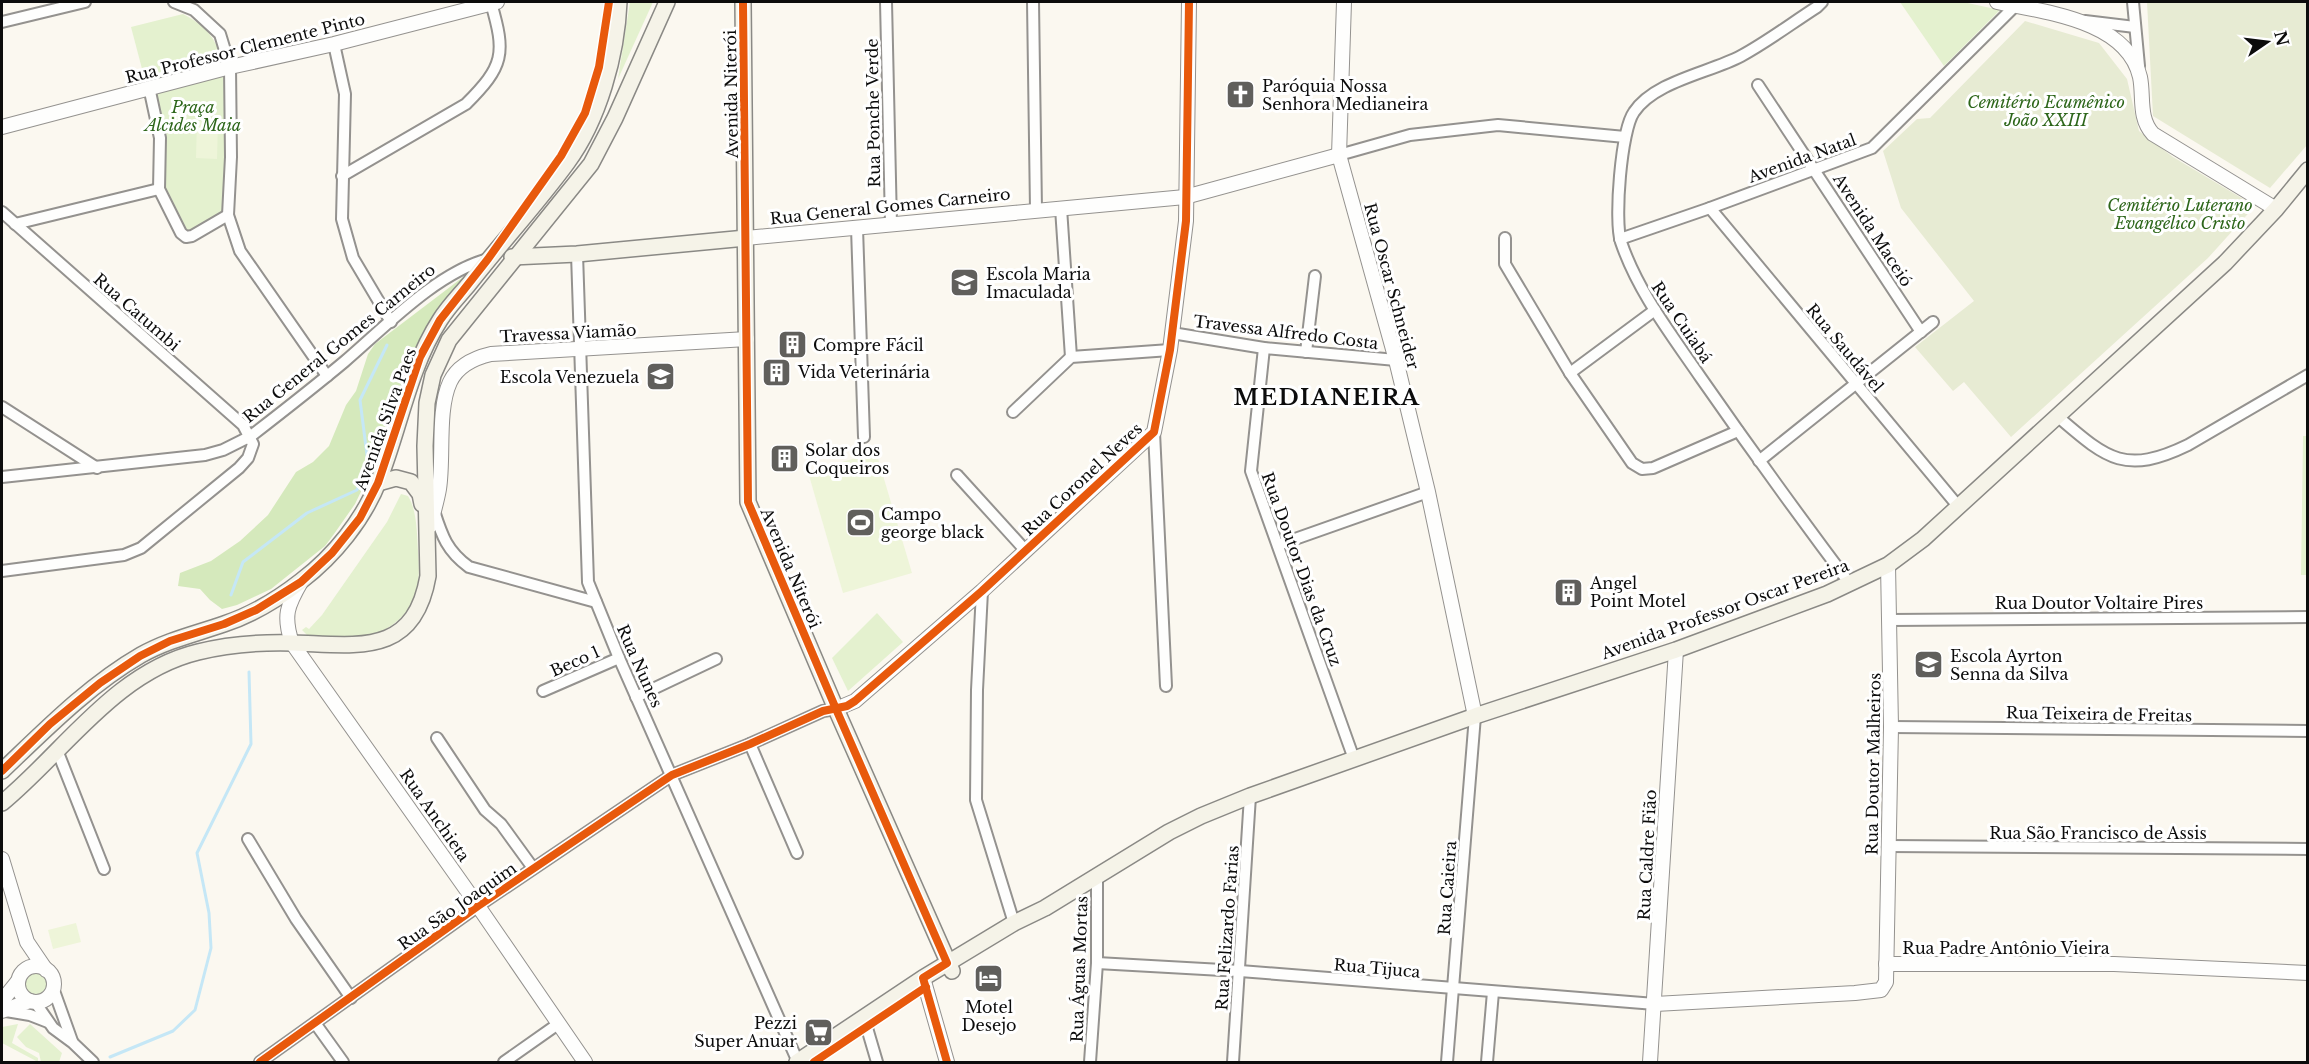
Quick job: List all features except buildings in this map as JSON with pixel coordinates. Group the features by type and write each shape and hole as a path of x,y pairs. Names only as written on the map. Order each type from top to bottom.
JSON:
{"main road":[{"name":"Avenida Silva Paes","path":"2,771 50,724 100,683 140,656 170,641 224,624 255,610 301,582 332,554 360,518 378,483 420,357 440,320 569,161 594,115 609,70 619,2"},
{"name":"Avenida Silva Paes","path":"428,536 425,435 427,403 433,375 449,340 591,164 615,118 667,2"},
{"name":"Avenida Niterói","path":"743,2 748,502 949,967"},
{"name":"Avenida Professor Oscar Pereira","path":"797,1062 949,967 1014,923 1045,908 1169,832 1201,816 1250,796 1475,716 1676,650 1850,584 1888,565 1923,538 2225,263 2276,209 2307,170"},
{"name":"Rua General Gomes Carneiro","path":"488,260 746,238"},
{"path":"2,803 104,706 147,673 163,665 196,652 234,645 292,643 353,646 371,644 390,637 406,626 418,611 425,594 428,576 428,536 420,494 417,488 404,479 378,483"},
{"name":"Avenida Professor Oscar Pereira","path":"949,967 1022,928 1045,908"},
{"name":"Avenida Professor Oscar Pereira","path":"814,1062 867,1028 925,982"}],"street":[{"path":"2,22 85,2"},
{"path":"174,2 194,10 220,34 230,67 231,157 228,214 240,251 327,376"},
{"path":"342,176 466,104 479,91 492,76 501,57 494,2"},
{"name":"Rua Professor Clemente Pinto","path":"2,127 149,87 334,44 494,2"},
{"name":"Rua Ponche Verde","path":"886,2 891,224"},
{"path":"1033,2 1036,210"},
{"name":"Rua Coronel Neves","path":"672,775 750,744 823,711 836,709 855,701 982,591 1154,432 1170,350 1186,221 1189,2"},
{"name":"Rua Oscar Schneider","path":"1344,2 1339,155 1396,360 1428,492 1475,716"},
{"name":"Rua Cuiabá","path":"1822,2 1740,57 1671,84 1651,96 1633,112 1625,137 1619,184 1620,239 1642,292 1759,461 1850,584"},
{"path":"1997,2 2079,20 2135,27"},
{"path":"2133,2 2144,120 2147,127 2153,134 2276,209"},
{"name":"Avenida Natal","path":"1620,239 1872,148 2015,6"},
{"path":"2079,20 2101,30 2124,48 2140,76"},
{"path":"334,44 345,94 342,219 353,258 391,322"},
{"name":"Avenida Maceió","path":"1758,85 1921,332"},
{"path":"149,87 160,138 159,189 182,233 186,237 192,236 228,214"},
{"path":"1339,155 1410,135 1498,126 1625,137"},
{"name":"Rua General Gomes Carneiro","path":"746,238 1185,197 1339,155"},
{"path":"15,224 159,189"},
{"path":"1061,208 1071,357"},
{"name":"Rua Saudável","path":"1710,208 1958,506"},
{"name":"Rua Catumbi","path":"2,212 243,425 251,436"},
{"path":"857,228 864,437"},
{"path":"1505,238 1505,264 1570,373 1632,463 1642,469 1653,468 1738,431"},
{"name":"Rua Nunes","path":"577,254 588,582 619,658 797,1062"},
{"name":"Rua General Gomes Carneiro","path":"2,477 205,455 223,450 251,436 423,295 468,264 488,260"},
{"path":"1306,352 1315,276"},
{"path":"1570,373 1654,310"},
{"path":"1759,461 1933,322"},
{"name":"Travessa Alfredo Costa","path":"1172,333 1264,348 1396,360"},
{"name":"Travessa Viamão","path":"428,536 439,489 444,403 450,382 459,368 468,362 491,354 747,339"},
{"name":"Rua Doutor Dias da Cruz","path":"1264,348 1251,471 1354,759"},
{"path":"1012,412 1071,357 1170,350"},
{"path":"2057,416 2098,450 2133,462 2145,461 2168,455 2188,446 2307,375"},
{"path":"2,406 97,468"},
{"path":"1154,432 1166,686"},
{"path":"2,571 124,555 141,548 243,463 252,451 251,436"},
{"path":"957,475 1026,551"},
{"path":"1278,546 1428,492"},
{"path":"434,510 443,538 454,557 469,567 596,602"},
{"name":"Rua Doutor Malheiros","path":"1886,964 1891,727 1888,565"},
{"name":"Rua Anchieta","path":"301,582 290,600 286,616 292,643 585,1062"},
{"path":"982,591 977,690 976,800 1014,923"},
{"name":"Rua Doutor Voltaire Pires","path":"1890,620 2307,617"},
{"name":"Rua Caldre Fião","path":"1650,1062 1676,650"},
{"name":"Beco 1","path":"543,691 619,658"},
{"path":"636,697 716,659"},
{"name":"Rua Caieira","path":"1447,1062 1475,716"},
{"name":"Rua Teixeira de Freitas","path":"1891,727 2307,731"},
{"path":"438,738 485,810 501,824 534,868"},
{"path":"750,744 797,853"},
{"path":"57,750 104,869"},
{"name":"Rua São Joaquim","path":"261,1062 478,906 672,775"},
{"name":"Rua Felizardo Farias","path":"1233,1062 1250,796"},
{"path":"248,839 296,919 351,998"},
{"name":"Rua São Francisco de Assis","path":"1888,846 2307,849"},
{"path":"2,864 27,942 52,977 53,988 72,1042"},
{"name":"Rua Águas Mortas","path":"1090,1062 1097,963 1097,877"},
{"path":"27,942 19,991 32,1002 48,1022 93,1062"},
{"name":"Rua Tijuca","path":"1097,963 1240,971 1655,1004"},
{"name":"Rua Padre Antônio Vieira","path":"1655,1004 1881,990 1886,982 1886,964 2114,964 2307,973"},
{"path":"2,1008 20,977 34,966 46,970"},
{"path":"925,982 947,1062"},
{"path":"2,1008 45,1000 53,988"},
{"path":"1487,1062 1493,992"},
{"path":"2,1008 48,1022"},
{"path":"315,1023 343,1062"},
{"path":"504,1062 558,1024"},
{"path":"867,1028 877,1062"}],"green space":[{"path":"630,2 653,2 618,79"},
{"path":"1900,2 1963,2 2000,10 1944,66"},
{"path":"2147,2 2307,2 2307,145 2270,188 2153,116"},
{"path":"183,14 199,24 210,35 224,65 146,84 131,27"},
{"path":"2025,21 2099,43 2127,79 2139,131 2173,157 2255,206 2208,258 2011,437 1964,382 1953,391 1915,347 1974,301 1901,208 1883,151 1917,119 1930,118"},
{"name":"Praça Alcides Maia","path":"225,75 224,211 187,233 163,187 165,133 155,94"},
{"path":"197,121 218,122 217,159 196,158"},
{"path":"471,271 435,316 416,347 395,411 369,475 355,504 325,546 271,589 237,605 222,609 200,589 178,586 180,573 211,561 240,541 268,515 296,472 313,462 329,446 346,405 356,391 368,354 375,344"},
{"path":"2303,436 2308,436 2307,575 2301,575"},
{"name":"Campo george black","path":"876,452 912,573 843,593 808,472"},
{"path":"401,494 408,496 415,515 419,561 416,593 407,611 392,625 373,635 352,639 310,638 302,630 306,627 309,629 322,615 387,522"},
{"path":"877,613 903,642 848,691 832,658"},
{"path":"76,923 81,942 53,949 48,930"},
{"path":"36,971 45,975 49,984 45,993 36,997 27,993 23,984 27,975"},
{"path":"18,1024 12,1043 38,1058 38,1062 2,1043 2,1027"},
{"path":"30,1024 62,1053 59,1062 41,1062 39,1053 26,1047 17,1037"}],"waterway":[{"path":"231,595 243,562 307,513 357,490 368,463 360,400 387,345"},
{"path":"110,1057 173,1031 195,1010 211,948 209,913 197,853 251,744 249,672"}],"cycle path":[{"path":"2,771 50,724 100,683 140,656 170,641 224,624 256,610 301,582 332,553 360,518 378,483 420,357 440,320 488,259 561,156 585,113 599,67 609,2"},
{"path":"743,2 748,502 947,963 923,978 947,1062"},
{"path":"260,1062 478,906 672,775 750,744 823,711 847,706 855,701 982,591 1154,432 1170,350 1186,221 1189,2"},
{"path":"814,1062 926,987"}],"place":[{"name":"Paróquia Nossa Senhora Medianeira","path":"1241,95"},
{"name":"Escola Maria Imaculada","path":"965,283"},
{"name":"Compre Fácil","path":"792,345"},
{"name":"Vida Veterinária","path":"777,372"},
{"name":"Escola Venezuela","path":"660,377"},
{"name":"Solar dos Coqueiros","path":"784,459"},
{"name":"Campo george black","path":"860,523"},
{"name":"Angel Point Motel","path":"1569,592"},
{"name":"Escola Ayrton Senna da Silva","path":"1929,665"},
{"name":"Motel Desejo","path":"989,979"},
{"name":"Pezzi Super Anuar","path":"818,1032"}],"district":[{"name":"MEDIANEIRA","path":"1327,397"}],"park label":[{"name":"Cemitério Ecumênico João XXIII","path":"2046,111"},
{"name":"Cemitério Luterano Evangélico Cristo","path":"2180,214"}]}
